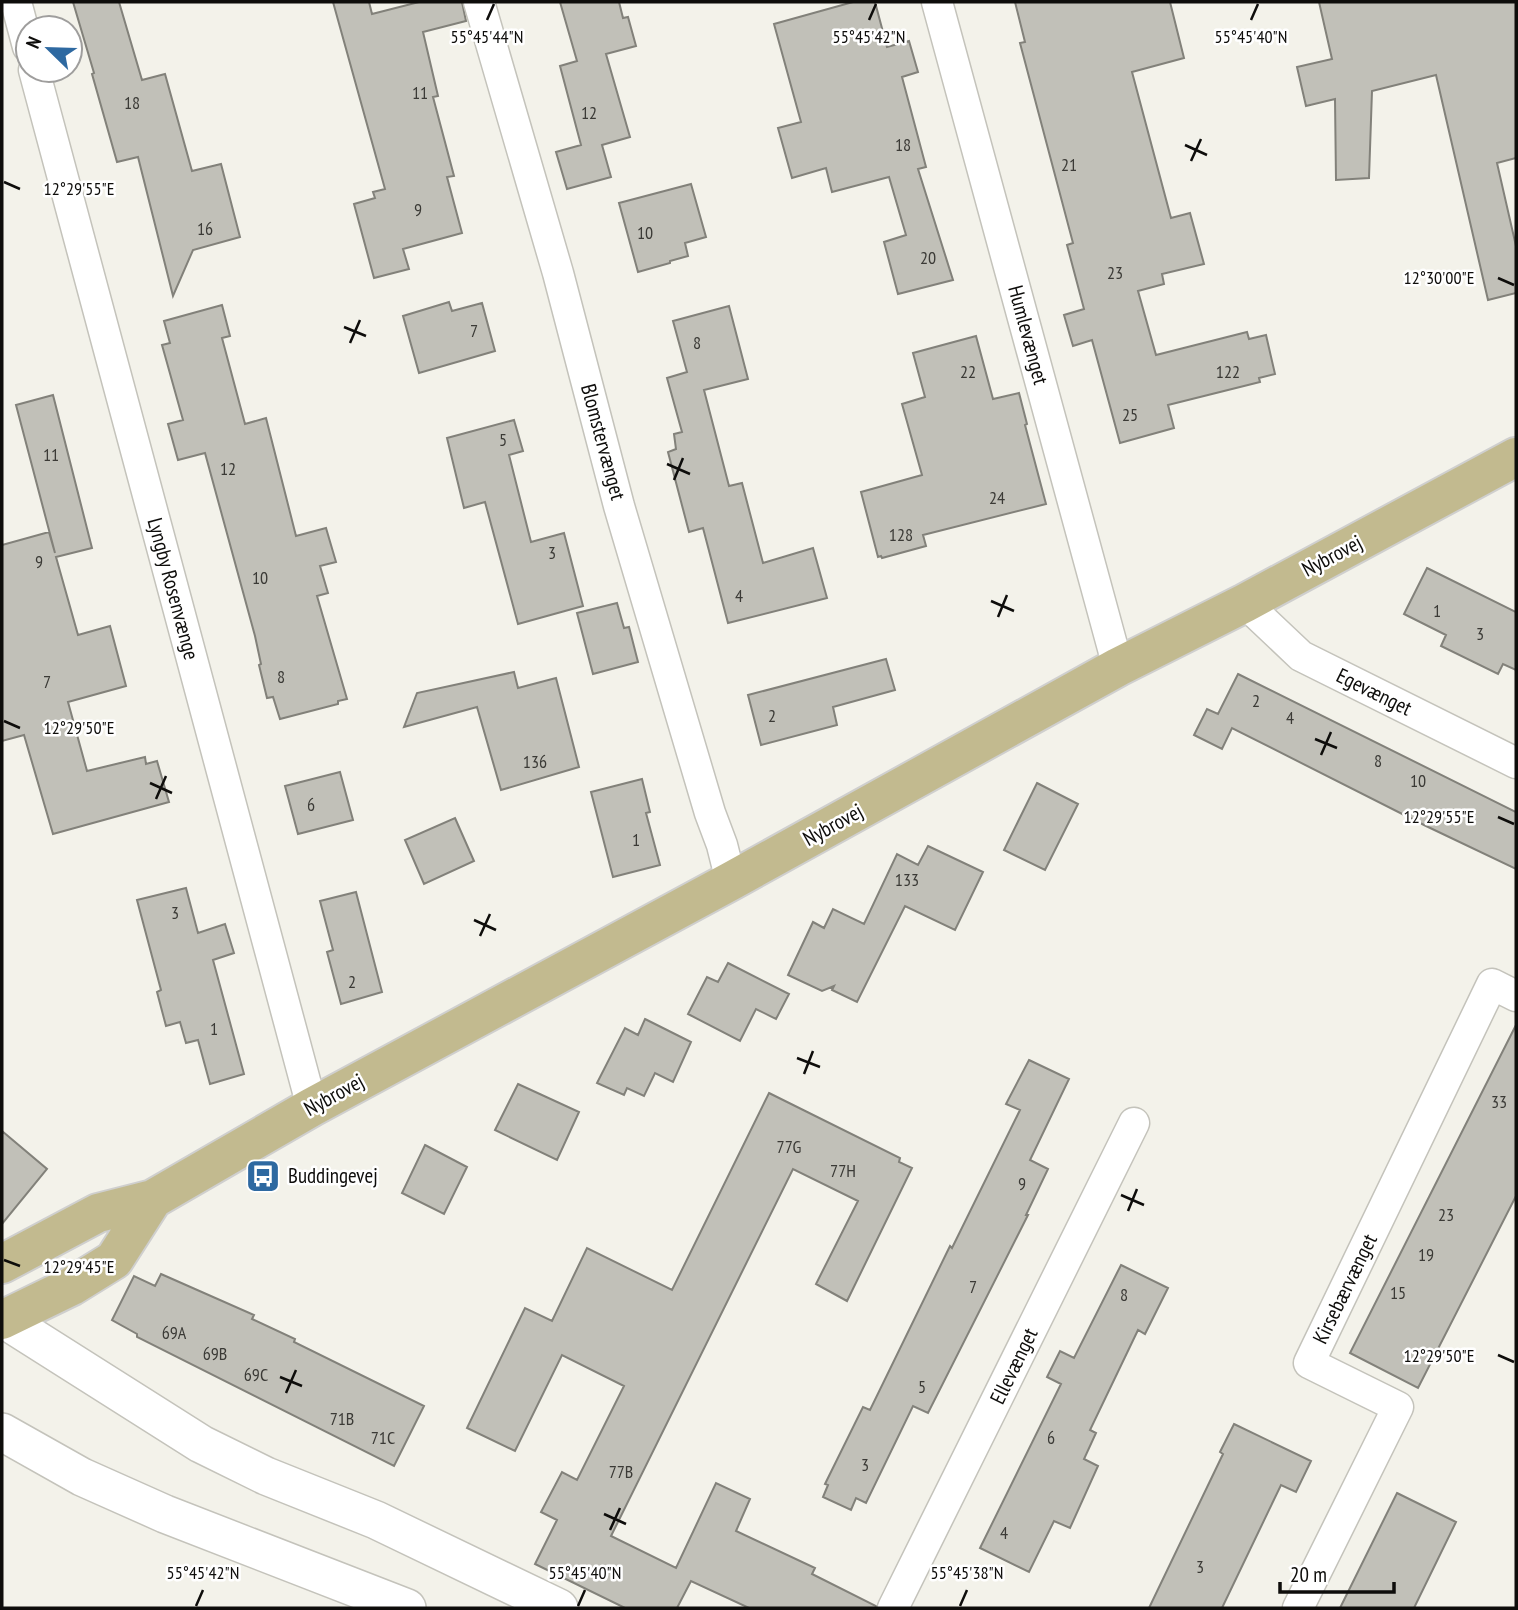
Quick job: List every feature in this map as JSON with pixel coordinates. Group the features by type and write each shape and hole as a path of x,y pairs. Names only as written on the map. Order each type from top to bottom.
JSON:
{"main road":[{"name":"Nybrovej","path":"2,1264 98,1213 153,1199 312,1107 731,881 1118,667 1245,603 1516,457"},
{"name":"Nybrovej","path":"3,1319 72,1286 114,1260 153,1199"}],"street":[{"name":"Blomstervænget","path":"479,2 558,274 619,506 731,881"},
{"name":"Humlevænget","path":"937,2 1118,667"},
{"name":"Lyngby Rosenvænge","path":"38,84 312,1107"},
{"name":"Egevænget","path":"1245,603 1301,656 1516,763"},
{"name":"Kirsebærvænget","path":"1298,1608 1398,1407 1309,1363 1492,984 1516,996"},
{"name":"Ellevænget","path":"893,1608 1134,1123"},
{"path":"3,1319 201,1444 266,1476 376,1520 559,1608"},
{"path":"2,1432 82,1477 165,1514 407,1608"}],"building":[{"path":"73,2 119,2 142,80 165,74 192,171 221,164 240,237 193,250 173,296 138,157 117,162 84,39 84,14 77,14"},
{"path":"333,2 369,2 372,14 419,2 462,2 466,21 423,32 438,96 433,97 454,176 447,177 462,233 403,249 409,269 374,278 354,204 375,198 373,192 385,189"},
{"path":"560,2 619,2 623,18 628,17 636,46 606,54 630,137 602,145 611,177 567,189 556,152 581,145 560,66 577,61"},
{"path":"853,2 875,2 887,47 909,41 918,72 902,77 926,167 918,169 953,280 898,294 884,242 906,235 889,177 832,192 826,168 792,178 778,128 801,122 774,24"},
{"path":"1015,2 1170,2 1184,58 1132,72 1171,218 1190,213 1204,264 1162,274 1164,284 1138,291 1156,355 1247,332 1249,339 1266,335 1275,374 1259,378 1260,382 1168,405 1174,428 1120,443 1092,340 1073,346 1064,315 1084,309 1067,245 1073,243 1020,43 1025,42"},
{"path":"1319,2 1516,2 1516,158 1497,163 1516,246 1516,293 1488,300 1436,75 1372,91 1369,178 1336,180 1335,99 1306,106 1297,67 1332,59"},
{"path":"691,184 706,237 685,243 688,256 638,272 619,203"},
{"path":"449,302 452,311 482,303 495,351 419,373 403,316"},
{"path":"222,305 230,336 222,338 245,424 266,418 296,536 326,528 336,562 320,566 328,593 317,596 347,699 338,701 338,704 280,719 273,697 267,698 255,636 205,453 178,460 168,424 183,420 162,345 170,343 164,321"},
{"path":"729,306 748,379 704,390 729,486 742,483 763,563 813,548 827,598 728,623 703,528 689,532 668,452 676,449 674,434 682,432 667,378 687,372 673,321"},
{"path":"976,336 993,399 1019,393 1046,504 923,535 926,546 878,557 861,492 922,475 902,404 925,397 913,353"},
{"path":"53,395 92,548 56,557 78,635 110,626 126,686 68,702 87,771 145,757 146,764 157,761 169,802 53,834 24,735 2,741 2,545 49,532 55,553 16,405"},
{"path":"514,420 523,451 509,455 531,542 564,533 583,606 518,624 485,502 464,508 447,438"},
{"path":"1427,568 1516,612 1516,670 1503,664 1498,674 1441,646 1446,635 1404,614"},
{"path":"617,603 624,628 629,627 638,662 593,674 577,613"},
{"path":"886,659 895,690 833,707 837,725 761,745 748,695"},
{"path":"514,672 518,688 556,678 579,767 501,790 477,707 404,727 417,693"},
{"path":"1238,674 1516,812 1516,869 1232,728 1222,749 1194,735 1207,709 1218,714"},
{"path":"340,772 353,820 298,834 285,786"},
{"path":"642,779 650,812 646,813 660,865 613,877 591,792"},
{"path":"1037,783 1078,804 1045,870 1004,850"},
{"path":"455,818 474,861 424,884 405,840"},
{"path":"928,846 983,872 955,930 905,906 857,1002 832,990 834,986 822,991 788,975 813,922 824,928 833,909 864,924 897,854 918,865"},
{"path":"186,888 198,933 225,924 234,953 213,960 244,1074 210,1084 198,1040 186,1043 180,1022 166,1026 157,992 161,990 137,900"},
{"path":"356,892 382,992 341,1004 327,952 333,950 320,901"},
{"path":"728,963 789,994 776,1019 756,1009 740,1041 688,1014 707,977 718,982"},
{"path":"645,1019 691,1042 673,1082 655,1073 644,1096 627,1088 624,1095 597,1083 625,1028 638,1035"},
{"path":"1516,1025 1516,1196 1418,1388 1350,1353"},
{"path":"1029,1060 1069,1079 1030,1160 1048,1169 1028,1215 928,1413 913,1406 866,1503 856,1498 851,1510 823,1497 828,1485 825,1484 863,1407 870,1410 1020,1110 1006,1104"},
{"path":"518,1084 579,1112 557,1160 495,1130"},
{"path":"769,1093 900,1158 899,1162 912,1168 847,1301 816,1284 858,1201 793,1169 611,1536 676,1568 716,1483 750,1499 736,1531 815,1568 812,1574 876,1608 749,1608 691,1581 677,1608 625,1608 535,1564 557,1520 541,1512 562,1472 577,1480 624,1386 562,1355 515,1451 467,1428 525,1308 552,1321 587,1248 672,1290"},
{"path":"2,1131 47,1169 2,1224"},
{"path":"425,1145 467,1167 444,1214 402,1193"},
{"path":"1121,1265 1168,1288 1145,1334 1138,1330 1090,1430 1096,1433 1084,1459 1098,1466 1070,1528 1054,1521 1029,1572 980,1548 1061,1384 1047,1377 1060,1351 1074,1358"},
{"path":"161,1274 254,1315 252,1319 295,1339 294,1342 424,1406 394,1466 137,1337 137,1334 112,1320 134,1276 155,1286"},
{"path":"1234,1424 1311,1461 1296,1492 1281,1485 1222,1608 1149,1608 1223,1454 1220,1452"},
{"path":"1397,1493 1456,1522 1414,1608 1340,1608"}],"place":[{"name":"Buddingevej","path":"263,1176"}]}
